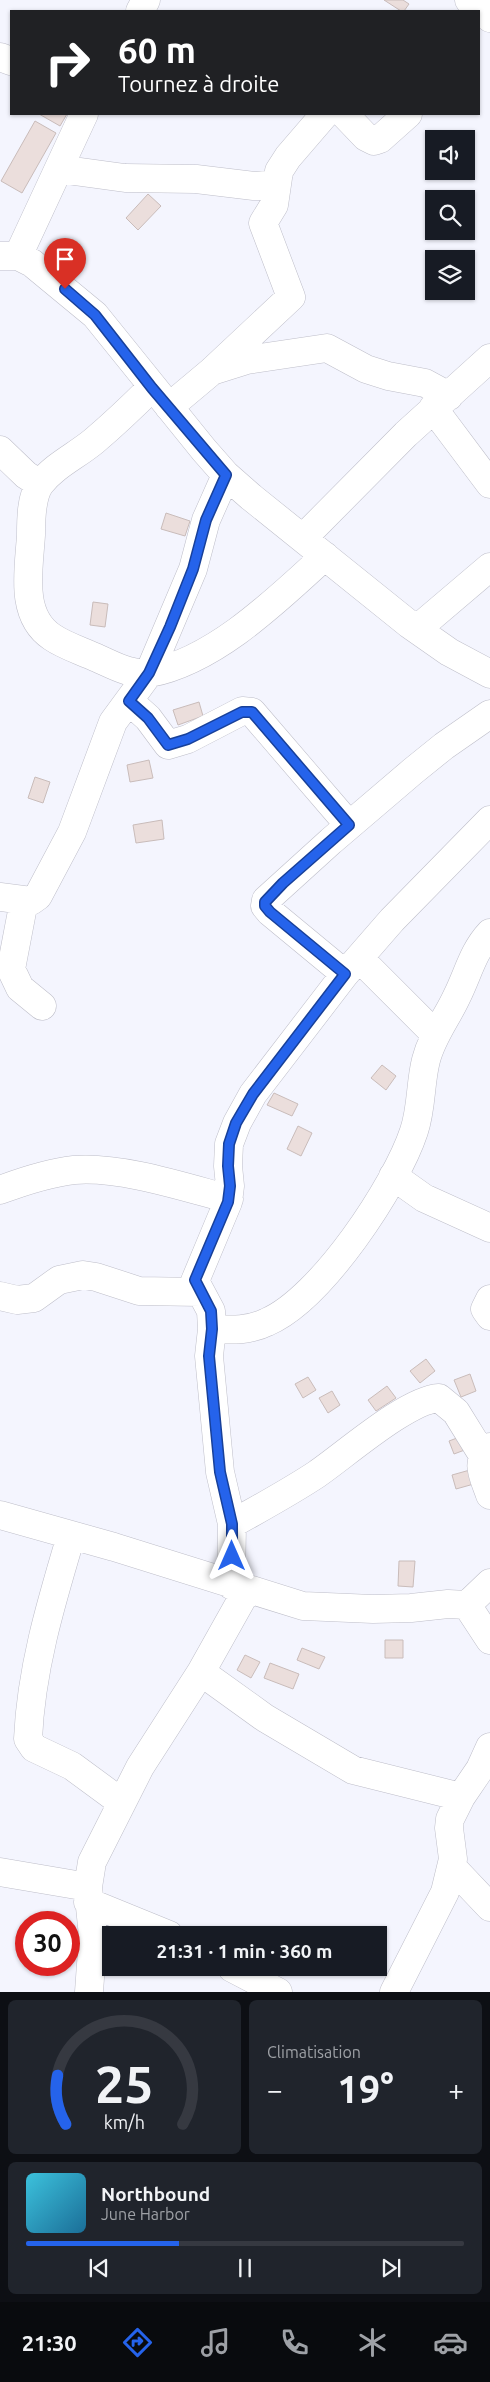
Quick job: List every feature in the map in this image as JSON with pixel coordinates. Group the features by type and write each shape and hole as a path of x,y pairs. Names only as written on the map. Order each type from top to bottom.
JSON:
{"street":[{"path":"84,115 59,169 9,256 41,269 95,315 161,398 226,475 417,629 449,652 490,674"},
{"path":"212,371 292,297 263,226 274,205 279,171 288,157 324,115"},
{"path":"345,115 366,137 374,141 380,139 407,115"},
{"path":"59,169 126,178 196,179 254,186 276,184"},
{"path":"325,556 259,616 209,648 180,663 149,673 124,670 59,642 43,630 29,604 28,589 32,519 34,499 40,484 64,460 92,443 112,426 212,371 247,360 328,348 366,369 388,376 420,381 441,402 490,484"},
{"path":"303,538 441,402 490,358"},
{"path":"0,450 26,475 40,484"},
{"path":"42,1006 20,988 15,982 11,969 12,899 31,902 36,898 72,832 109,730 117,715 149,673 193,569 206,520 226,475"},
{"path":"417,629 490,567"},
{"path":"129,701 148,718 168,745 188,739 242,712 252,712 349,825"},
{"path":"436,1035 352,966 270,912 265,906 265,902 283,883 349,825 444,746 490,714"},
{"path":"89,1992 93,1936 88,1895 92,1862 121,1802 159,1735 200,1672 239,1587 232,1524 220,1472 216,1437 209,1356 212,1329 211,1311 195,1284 196,1277 229,1198 229,1144 236,1123 253,1094 352,966 392,920 490,820"},
{"path":"212,1329 239,1330 253,1328 278,1317 297,1303 342,1255 367,1220 405,1154 419,1115 425,1062 436,1035 459,993 476,950 490,932"},
{"path":"0,1190 38,1177 88,1170 131,1175 229,1198"},
{"path":"393,1176 424,1198 490,1228"},
{"path":"0,1296 17,1300 34,1298 59,1280 83,1275 96,1277 139,1291 153,1293 200,1292"},
{"path":"490,1299 485,1309 490,1316"},
{"path":"232,1524 316,1474 404,1412 434,1398 440,1398 456,1412 486,1451 483,1472 490,1495"},
{"path":"0,1515 303,1606 373,1609 411,1608 448,1604 467,1605 490,1583"},
{"path":"71,1536 49,1612 35,1672 28,1739 34,1748 72,1766 121,1802"},
{"path":"467,1605 490,1640"},
{"path":"200,1672 265,1718 353,1770 461,1796"},
{"path":"394,1992 446,1892 452,1867 450,1819 461,1796 480,1769 490,1748"},
{"path":"452,1867 490,1907"},
{"path":"0,1872 88,1895 151,1926"},
{"path":"247,1976 278,1992"}],"building":[{"path":"384,0 403,0 409,4 405,10 399,10"},
{"path":"41,115 66,115 60,126"},
{"path":"35,121 56,133 22,193 1,181"},
{"path":"148,194 161,206 138,230 126,218"},
{"path":"166,513 190,521 185,536 161,529"},
{"path":"93,602 108,604 105,627 90,625"},
{"path":"199,702 203,716 178,725 173,710"},
{"path":"149,760 153,778 130,782 127,765"},
{"path":"35,777 50,782 43,803 28,798"},
{"path":"162,820 164,839 136,843 133,825"},
{"path":"382,1065 396,1076 386,1090 371,1078"},
{"path":"274,1093 298,1104 292,1116 267,1105"},
{"path":"298,1126 312,1133 301,1156 287,1149"},
{"path":"426,1359 435,1371 420,1383 410,1371"},
{"path":"470,1374 476,1391 461,1397 454,1380"},
{"path":"308,1377 316,1390 303,1398 295,1384"},
{"path":"387,1386 396,1398 376,1411 368,1400"},
{"path":"332,1391 340,1405 328,1413 319,1398"},
{"path":"465,1435 470,1448 454,1454 449,1441"},
{"path":"477,1468 481,1482 456,1489 452,1475"},
{"path":"399,1561 415,1561 413,1587 398,1586"},
{"path":"385,1640 403,1640 403,1658 385,1658"},
{"path":"302,1648 325,1657 319,1669 297,1660"},
{"path":"245,1655 260,1662 251,1678 237,1670"},
{"path":"270,1663 299,1674 293,1689 264,1678"}],"route":[{"path":"65,289 95,315 152,388 226,475 206,520 193,569 170,627 149,673 129,701 148,718 168,745 188,739 242,712 252,712 349,825 283,883 265,902 265,906 270,912 345,974 253,1094 236,1123 229,1144 228,1166 230,1186 228,1202 195,1280 195,1284 211,1311 212,1329 209,1356 220,1472 232,1524 232,1556"}]}
